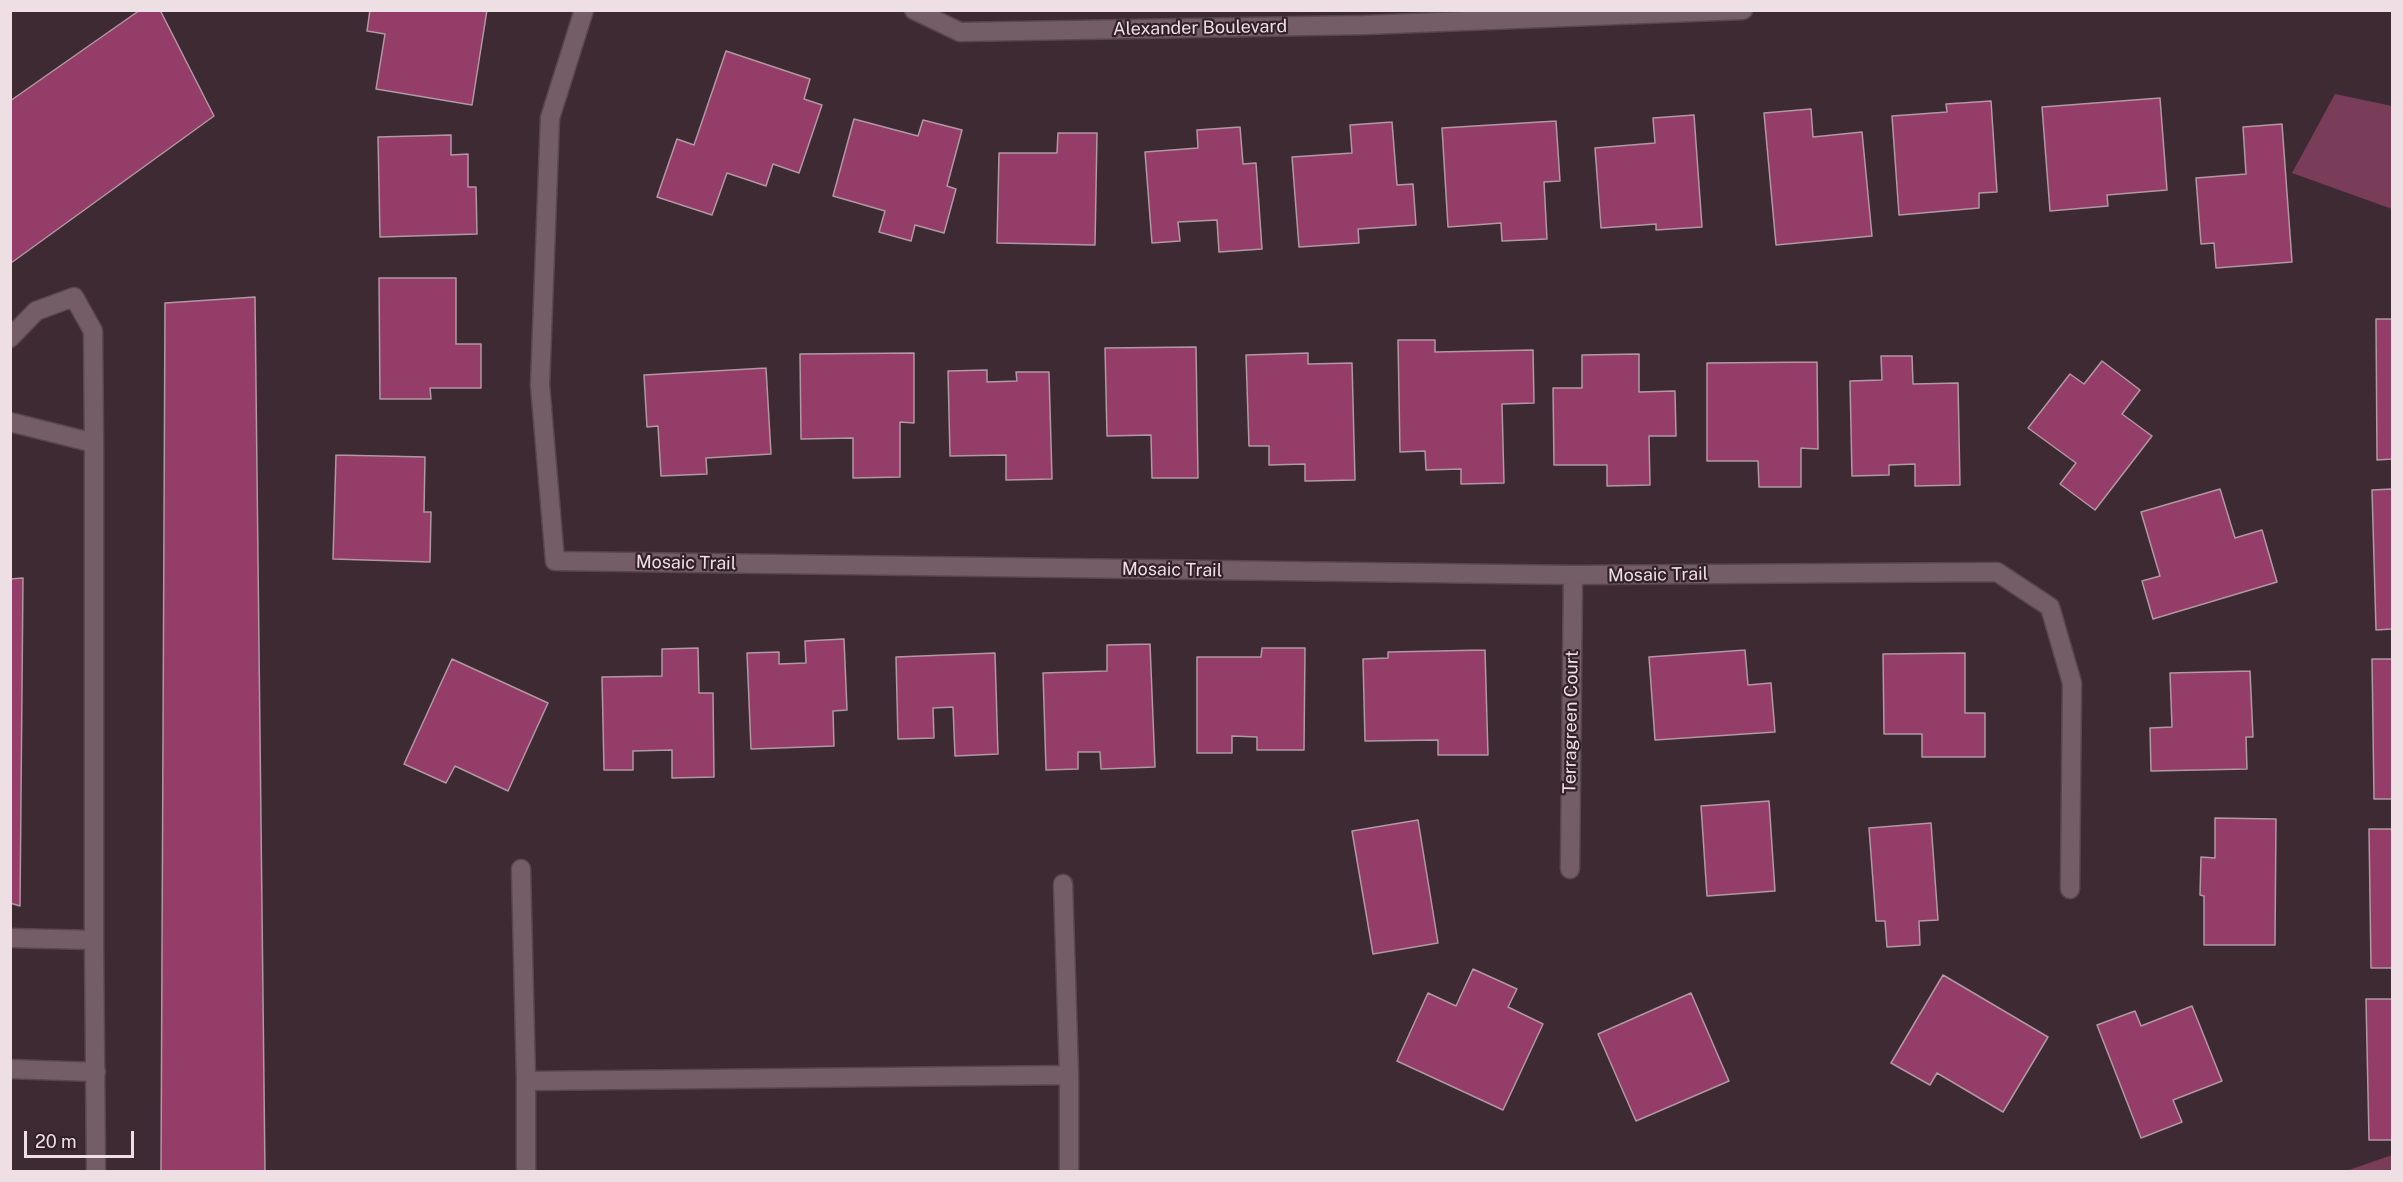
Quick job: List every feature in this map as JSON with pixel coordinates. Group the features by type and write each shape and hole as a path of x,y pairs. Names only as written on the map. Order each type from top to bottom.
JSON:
{"street":[{"name":"Mosaic Trail","path":"584,10 550,118 540,385 555,561 1573,575 1997,572 2050,607 2072,683 2070,889"},
{"name":"Alexander Boulevard","path":"914,10 960,32 1365,25 1743,10"},
{"path":"10,338 36,311 74,297 93,331 96,1172"},
{"path":"10,422 94,443"},
{"name":"Terragreen Court","path":"1570,869 1573,575"},
{"path":"521,868 526,1172"},
{"path":"1063,884 1069,1075 1069,1172"},
{"path":"10,938 94,940"},
{"path":"10,1069 96,1072"},
{"path":"526,1081 1069,1075"}],"shaded area":[{"path":"2335,94 2392,106 2392,209 2292,173"},
{"path":"2392,1155 2392,1171 2346,1171"}],"building":[{"path":"140,10 160,10 214,116 11,263 10,101"},
{"path":"370,10 487,10 472,105 376,89 385,34 367,31"},
{"path":"726,51 810,79 804,99 822,105 799,173 773,164 766,186 727,173 712,215 657,197 677,139 694,145"},
{"path":"2160,98 2167,190 2107,195 2108,206 2050,211 2042,107"},
{"path":"1991,101 1997,192 1979,193 1979,208 1899,215 1892,116 1947,112 1946,104"},
{"path":"1811,109 1813,137 1862,132 1872,236 1776,245 1764,113"},
{"path":"1694,115 1702,227 1656,230 1656,224 1601,228 1595,148 1655,143 1653,118"},
{"path":"854,119 918,136 923,120 962,130 947,186 956,189 944,233 915,225 911,241 879,232 885,211 833,196"},
{"path":"1556,121 1560,181 1544,182 1547,239 1502,241 1501,223 1448,227 1442,128"},
{"path":"1392,122 1397,185 1413,184 1416,225 1358,229 1359,243 1299,247 1292,157 1352,153 1350,125"},
{"path":"2282,124 2292,262 2216,268 2214,243 2201,244 2196,178 2246,174 2243,127"},
{"path":"1240,127 1243,164 1256,163 1262,249 1219,252 1217,220 1178,222 1180,241 1152,243 1145,152 1198,148 1197,130"},
{"path":"1058,133 1097,133 1095,245 997,243 999,153 1057,153"},
{"path":"451,135 451,155 468,154 468,187 476,187 477,234 380,237 378,137"},
{"path":"379,278 456,278 456,344 481,344 481,388 430,388 431,399 380,399"},
{"path":"255,297 265,1172 161,1172 165,303"},
{"path":"2376,319 2392,319 2392,459 2377,460"},
{"path":"1398,340 1435,340 1435,352 1533,350 1534,403 1502,404 1504,483 1461,484 1461,469 1426,470 1425,451 1400,452"},
{"path":"1196,347 1198,478 1152,478 1151,435 1107,436 1105,348"},
{"path":"914,353 914,423 900,422 900,477 853,478 853,438 801,439 800,354"},
{"path":"1308,353 1308,364 1352,363 1355,480 1305,481 1305,464 1269,465 1269,446 1249,446 1246,355"},
{"path":"1639,354 1639,392 1675,391 1676,436 1649,436 1650,485 1607,486 1607,465 1554,465 1553,388 1582,388 1582,355"},
{"path":"1881,356 1912,356 1913,384 1958,383 1960,485 1915,486 1915,464 1889,465 1889,475 1852,476 1850,381 1882,380"},
{"path":"2102,361 2140,390 2122,414 2152,436 2095,510 2060,484 2076,463 2028,428 2070,374 2084,384"},
{"path":"1817,362 1818,449 1801,448 1801,487 1759,487 1758,461 1707,461 1707,363"},
{"path":"766,368 771,454 706,458 707,474 661,476 658,426 647,427 644,375"},
{"path":"987,370 987,382 1017,381 1016,372 1049,372 1052,479 1006,480 1006,455 950,456 948,371"},
{"path":"336,455 425,457 424,512 431,512 430,562 333,559"},
{"path":"2220,489 2235,538 2262,530 2277,582 2153,619 2142,581 2160,576 2141,512"},
{"path":"2392,489 2392,629 2376,630 2372,490"},
{"path":"23,578 20,906 10,903 10,579"},
{"path":"844,639 847,710 833,711 834,746 751,749 747,653 779,652 779,664 806,663 805,641"},
{"path":"1150,644 1155,767 1101,769 1100,752 1078,752 1078,769 1046,770 1043,673 1107,671 1107,645"},
{"path":"698,648 699,693 713,693 714,777 672,778 672,750 633,751 633,770 604,770 602,677 662,676 662,649"},
{"path":"1262,648 1305,648 1304,750 1257,750 1257,737 1232,736 1232,753 1197,753 1197,657 1261,657"},
{"path":"1485,650 1488,755 1438,755 1438,740 1365,741 1363,659 1388,658 1388,652"},
{"path":"1745,650 1748,685 1771,683 1775,732 1655,740 1649,657"},
{"path":"995,653 998,754 955,756 953,707 933,708 934,738 898,739 896,657"},
{"path":"1965,653 1965,713 1985,713 1985,757 1922,757 1922,734 1884,734 1883,654"},
{"path":"452,659 548,703 508,791 455,766 446,783 404,764"},
{"path":"2372,659 2392,659 2392,799 2374,799"},
{"path":"2250,671 2253,737 2246,737 2247,769 2151,771 2150,728 2172,727 2170,673"},
{"path":"1769,801 1775,891 1707,896 1701,806"},
{"path":"2215,818 2276,819 2275,945 2204,945 2204,896 2200,895 2201,857 2215,858"},
{"path":"1418,820 1438,943 1373,954 1352,831"},
{"path":"1931,823 1938,920 1919,921 1920,945 1887,947 1885,921 1876,921 1869,828"},
{"path":"2369,829 2392,829 2392,968 2371,968"},
{"path":"1473,969 1517,989 1508,1007 1543,1024 1503,1110 1397,1061 1428,993 1456,1006"},
{"path":"1943,975 2048,1037 2003,1112 1937,1073 1930,1085 1891,1063"},
{"path":"1691,993 1729,1081 1636,1121 1598,1034"},
{"path":"2366,999 2392,999 2392,1140 2369,1140"},
{"path":"2192,1006 2222,1081 2173,1100 2182,1122 2141,1138 2097,1025 2135,1011 2141,1026"}]}
